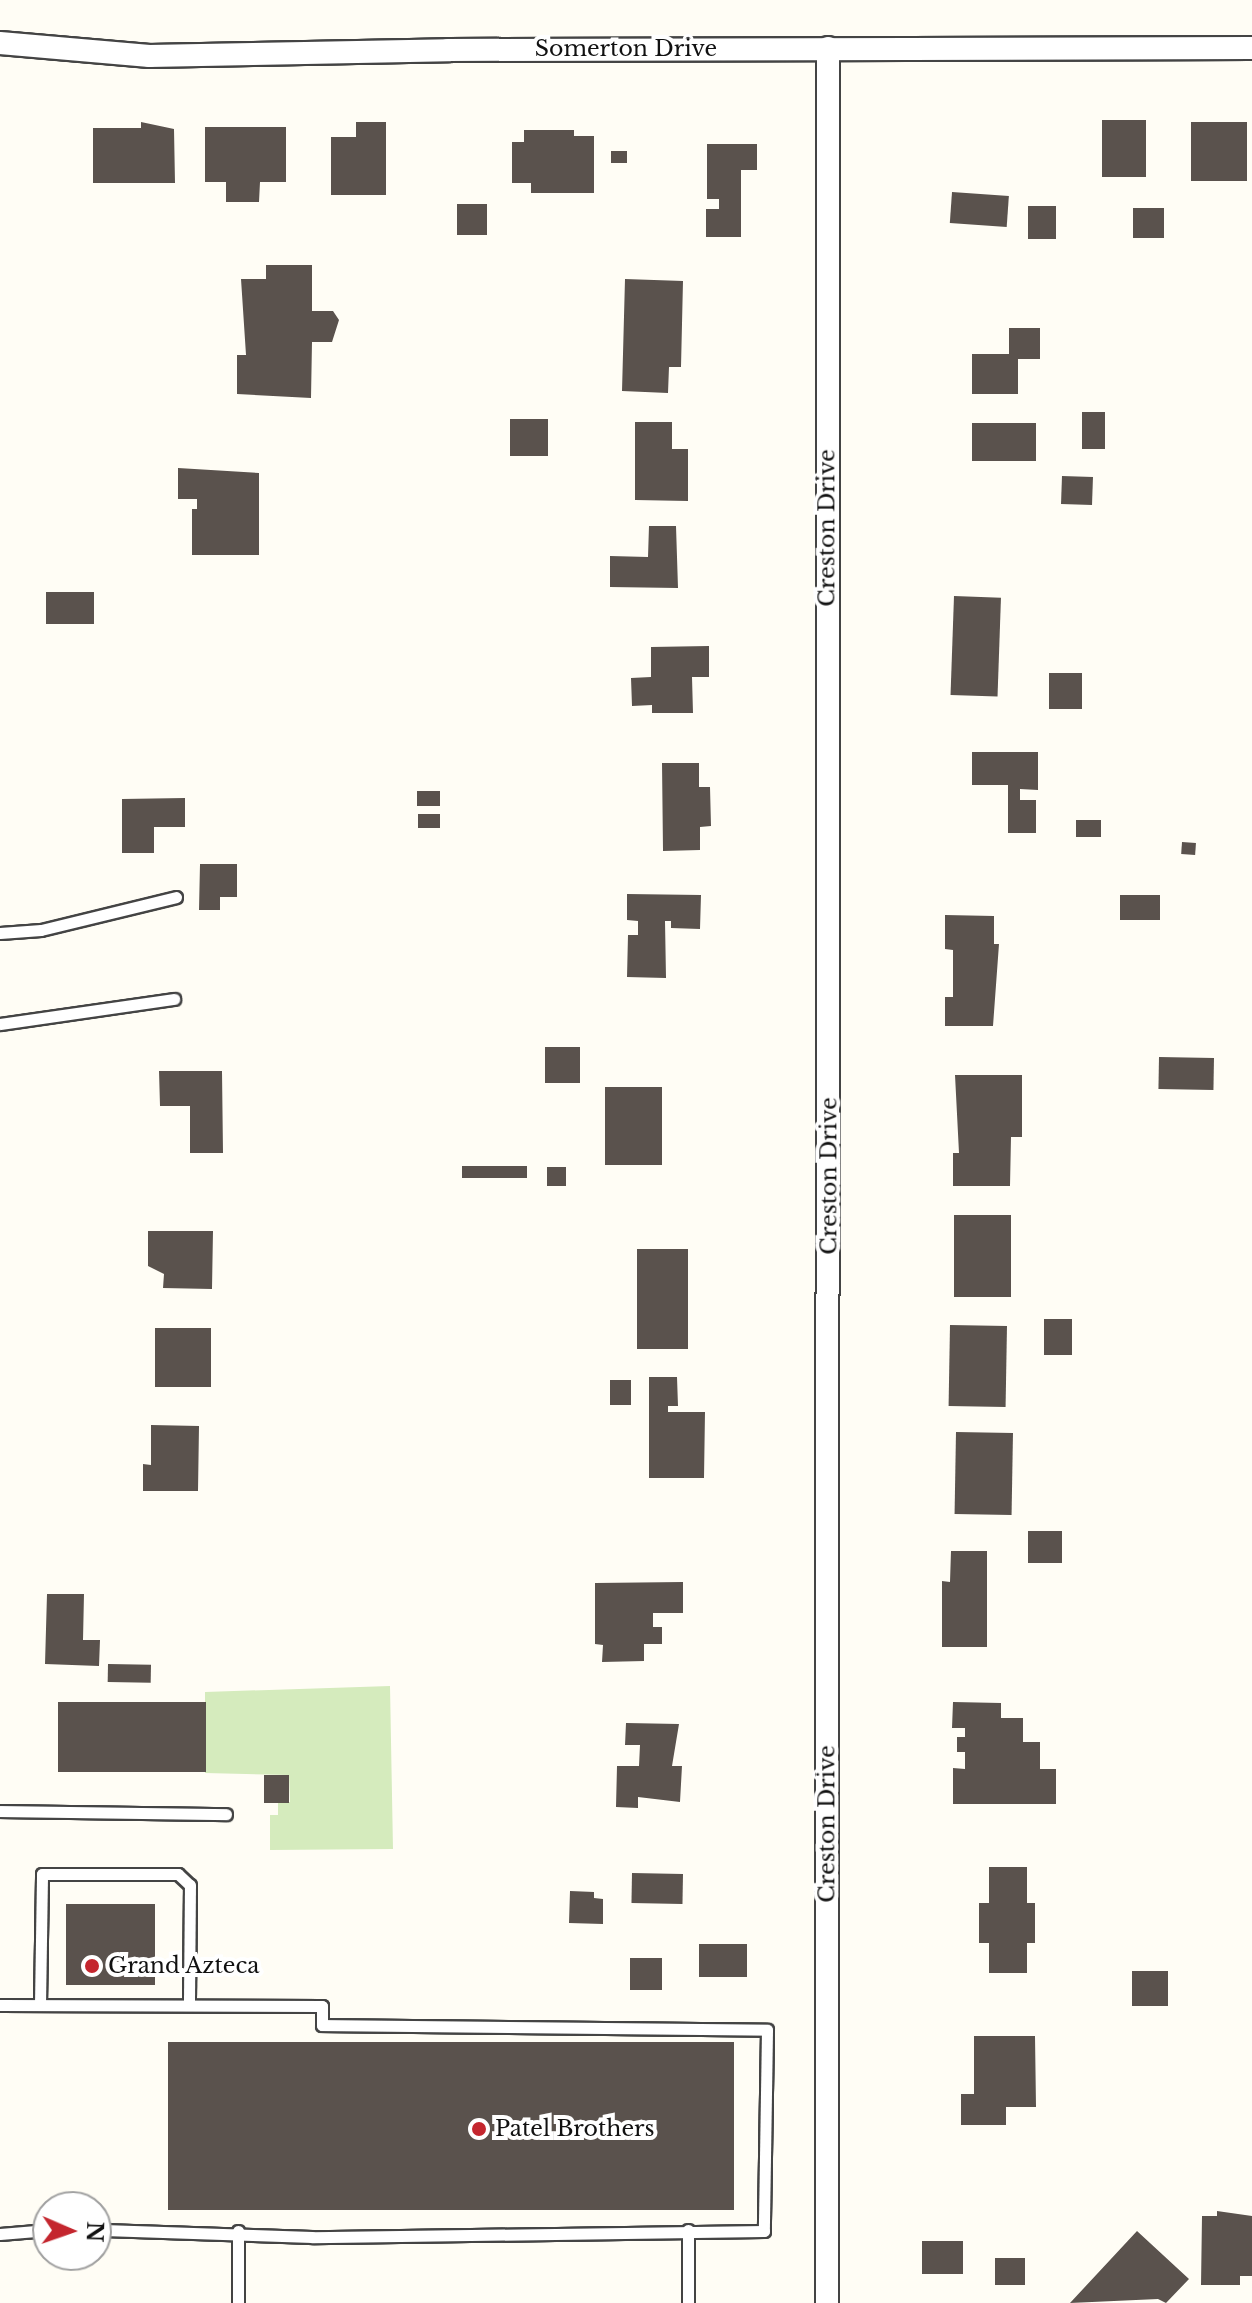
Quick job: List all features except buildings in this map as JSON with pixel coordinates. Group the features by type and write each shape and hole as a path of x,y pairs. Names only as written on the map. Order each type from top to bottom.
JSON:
{"street":[{"name":"Somerton Drive","path":"0,43 149,56 828,48 1252,48"},
{"name":"Creston Drive","path":"827,2303 828,48"}],"lane":[{"path":"0,933 41,930 176,897"},
{"path":"0,1024 174,999"},
{"path":"0,1811 226,1814"},
{"path":"40,2004 42,1874 178,1874 190,1885 189,2005"},
{"path":"0,2005 322,2006 322,2025 767,2030 764,2231 312,2237 238,2231 112,2230"},
{"path":"688,2230 688,2303"},
{"path":"0,2234 32,2231"},
{"path":"238,2231 238,2303"}],"green space":[{"path":"390,1686 393,1849 270,1850 270,1815 278,1815 278,1803 290,1802 289,1775 205,1773 205,1692"}],"place":[{"name":"Grand Azteca","path":"92,1966"},
{"name":"Patel Brothers","path":"479,2129"}]}
